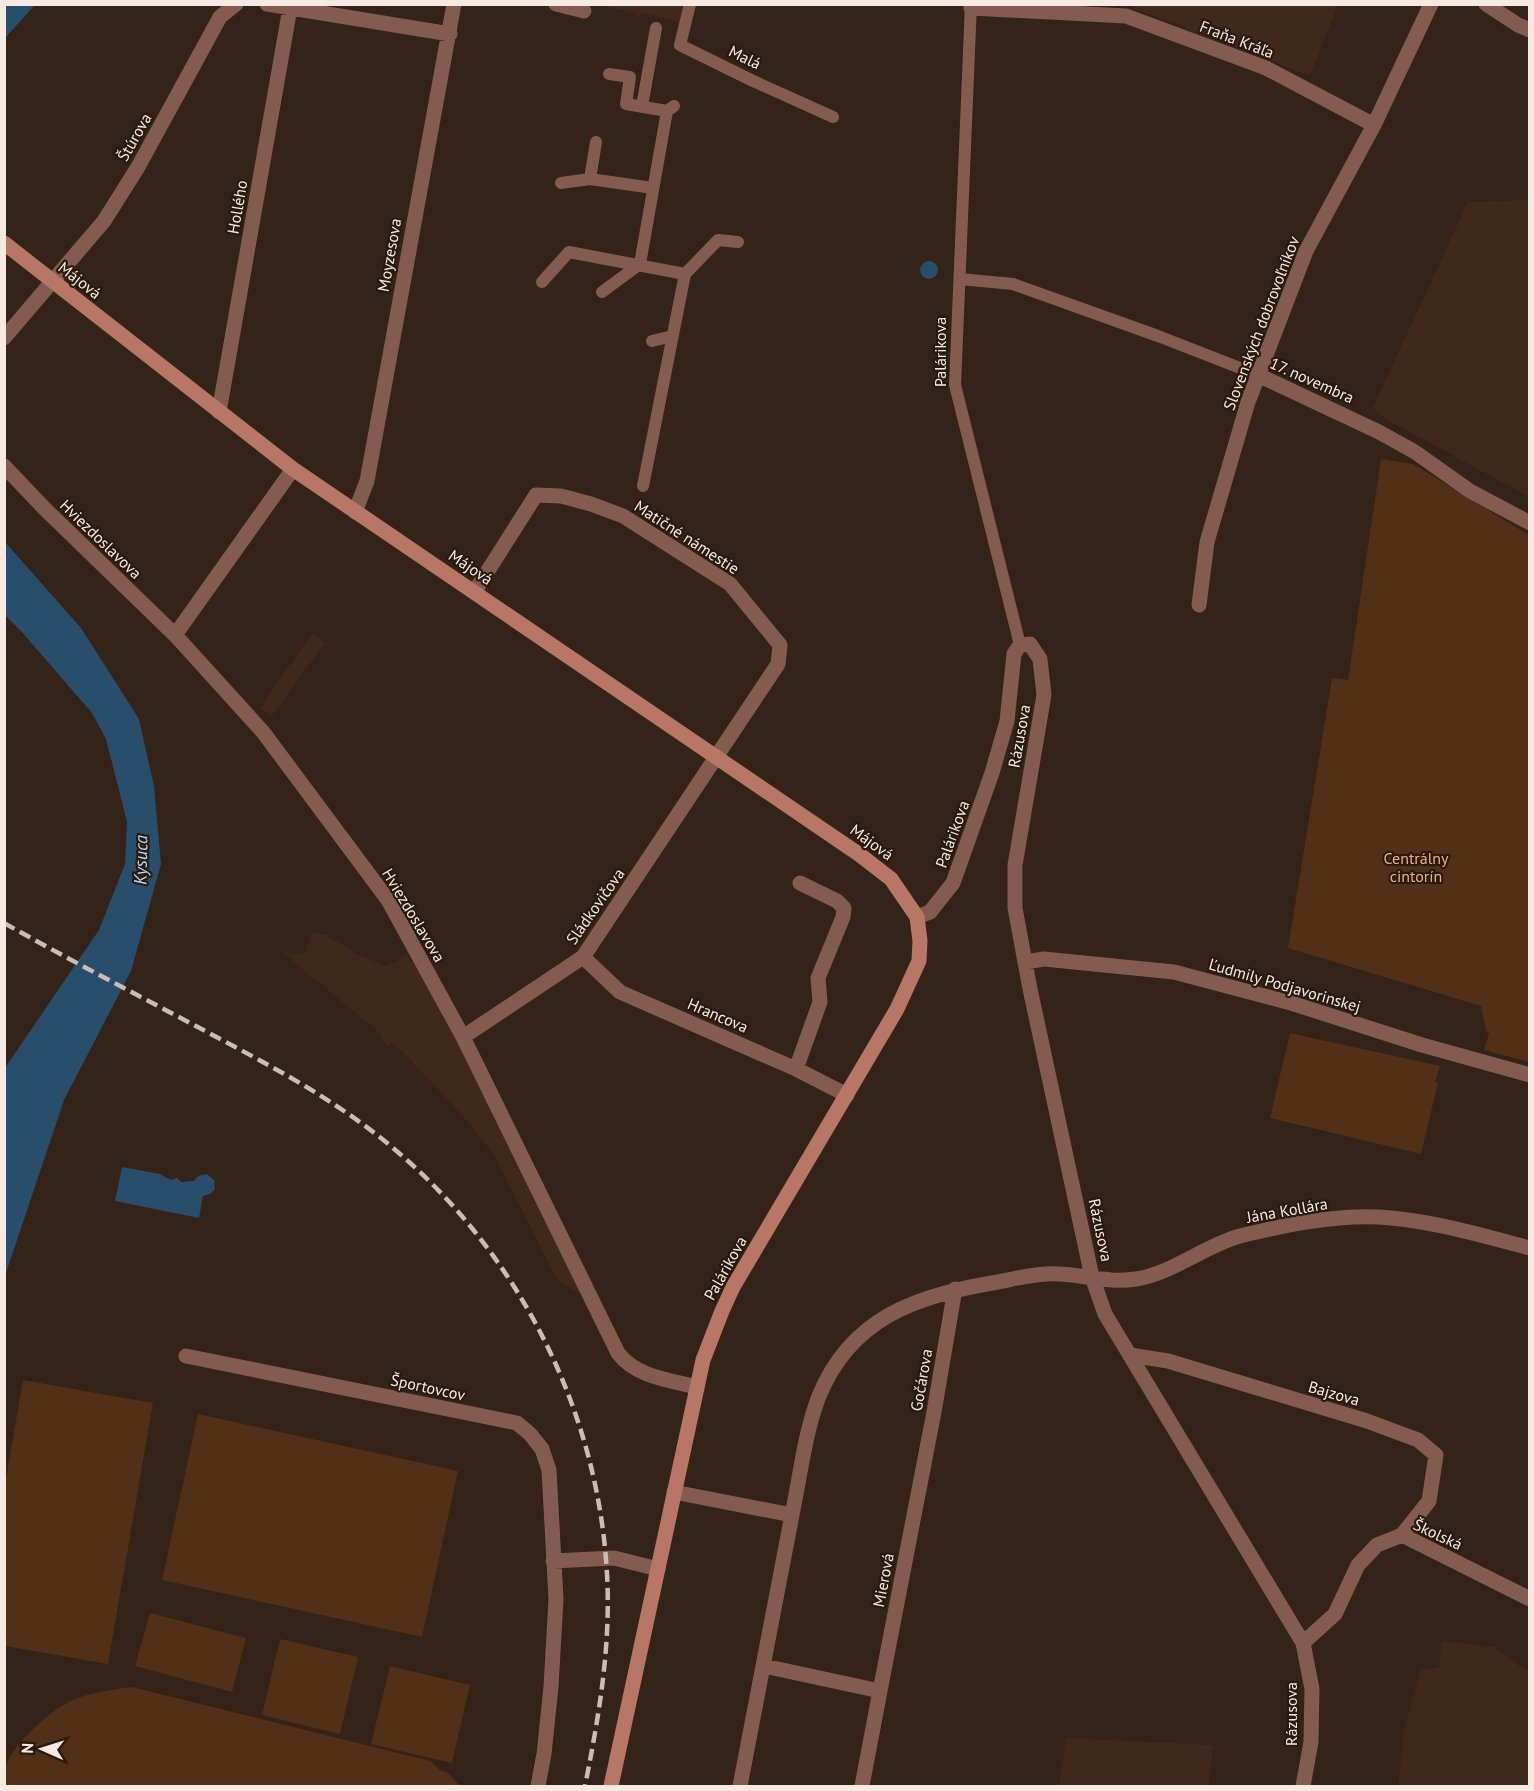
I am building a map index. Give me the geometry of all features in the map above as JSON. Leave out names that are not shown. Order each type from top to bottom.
[{"type":"main road","name":"Májová","points":[[4,243],[293,469],[828,832],[891,879],[917,916]]},
{"type":"main road","name":"Palárikova","points":[[611,1786],[707,1349],[733,1287],[897,1009],[919,961],[920,941],[917,916]]},
{"type":"street","name":"Štúrova","points":[[52,281],[104,221],[138,167],[220,17],[236,4]]},
{"type":"street","points":[[267,4],[450,34]]},
{"type":"street","name":"Moyzesova","points":[[355,512],[367,481],[454,4]]},
{"type":"street","points":[[556,4],[584,11]]},
{"type":"street","name":"Malá","points":[[690,4],[680,45],[833,117]]},
{"type":"street","name":"Slovenských dobrovoľníkov","points":[[1199,605],[1207,542],[1258,375],[1306,251],[1374,125],[1431,4]]},
{"type":"street","points":[[1486,4],[1518,25],[1530,30]]},
{"type":"street","name":"Fraňa Kráľa","points":[[971,6],[1126,16],[1266,68],[1374,125]]},
{"type":"street","name":"Palárikova","points":[[917,916],[930,912],[953,883],[992,773],[1007,722],[1014,654],[1020,645],[955,385],[971,6]]},
{"type":"street","name":"Hollého","points":[[219,412],[290,8]]},
{"type":"street","points":[[642,106],[656,28]]},
{"type":"street","points":[[603,292],[639,264],[671,109],[626,104],[631,72],[609,74]]},
{"type":"street","points":[[590,179],[596,142]]},
{"type":"street","points":[[561,183],[590,179],[653,188]]},
{"type":"street","points":[[643,486],[685,274],[718,240],[738,242]]},
{"type":"street","points":[[542,282],[569,252],[685,274]]},
{"type":"street","name":"17. novembra","points":[[960,279],[1013,284],[1258,375],[1379,432],[1415,452],[1470,491],[1530,523]]},
{"type":"street","points":[[4,338],[52,281]]},
{"type":"street","points":[[652,340],[674,336]]},
{"type":"street","name":"Hviezdoslavova","points":[[4,466],[175,635],[263,732],[388,900],[463,1037],[613,1344],[624,1361],[653,1377],[697,1387]]},
{"type":"street","points":[[175,635],[293,469]]},
{"type":"street","name":"Matičné námestie","points":[[475,591],[536,495],[561,496],[623,516],[730,584],[780,645],[778,664],[718,757]]},
{"type":"street","name":"Rázusova","points":[[1020,645],[1030,644],[1040,658],[1044,696],[1015,865],[1015,908],[1092,1277],[1105,1314],[1303,1643],[1312,1689],[1311,1742],[1303,1786]]},
{"type":"street","name":"Sládkovičova","points":[[463,1037],[583,957],[718,757]]},
{"type":"street","points":[[796,1069],[820,1002],[818,978],[843,917],[844,908],[837,901],[800,884]]},
{"type":"street","name":"Hrancova","points":[[583,957],[620,993],[796,1069],[847,1095]]},
{"type":"street","name":"Ľudmily Podjavorinskej","points":[[1025,962],[1044,959],[1174,972],[1530,1075]]},
{"type":"street","name":"Jána Kollára","points":[[792,1515],[813,1414],[826,1382],[837,1363],[857,1340],[881,1319],[904,1306],[955,1289],[1042,1274],[1063,1273],[1108,1280],[1138,1279],[1238,1237],[1318,1220],[1378,1217],[1439,1224],[1530,1248]]},
{"type":"street","name":"Gočárova","points":[[921,1476],[955,1289]]},
{"type":"street","name":"Bajzova","points":[[1130,1355],[1168,1361],[1367,1421],[1418,1440],[1436,1455],[1429,1501],[1402,1535]]},
{"type":"street","name":"Športovcov","points":[[186,1356],[517,1423],[530,1434],[542,1449],[549,1470],[556,1599],[551,1687],[538,1786]]},
{"type":"street","name":"Mierová","points":[[862,1786],[921,1476]]},
{"type":"street","points":[[674,1492],[792,1515],[740,1786]]},
{"type":"street","name":"Školská","points":[[1303,1643],[1335,1614],[1358,1565],[1377,1545],[1402,1535],[1530,1599]]},
{"type":"street","points":[[553,1561],[614,1558],[658,1569]]},
{"type":"street","points":[[764,1666],[880,1691]]},
{"type":"shaded area","points":[[1134,4],[1338,5],[1310,76],[1199,32],[1198,34],[1186,29],[1186,26],[1133,9]]},
{"type":"shaded area","points":[[600,5],[685,5],[681,22],[642,13],[640,16],[634,15],[634,13]]},
{"type":"shaded area","points":[[1530,200],[1529,497],[1386,419],[1373,407],[1468,202]]},
{"type":"shaded area","points":[[312,633],[325,643],[271,717],[260,708]]},
{"type":"shaded area","points":[[312,932],[326,935],[357,954],[386,966],[407,955],[411,963],[417,962],[454,1031],[583,1295],[563,1284],[552,1270],[494,1155],[462,1115],[405,1054],[392,1043],[388,1046],[380,1036],[381,1034],[282,952],[305,953]]},
{"type":"shaded area","points":[[1442,1641],[1494,1647],[1522,1668],[1529,1670],[1529,1786],[1398,1786],[1405,1725],[1421,1669],[1439,1668]]},
{"type":"shaded area","points":[[1066,1738],[1213,1745],[1209,1786],[1059,1786]]},
{"type":"green space","name":"Centrálny cintorín","points":[[1381,459],[1413,464],[1529,535],[1529,1062],[1484,1050],[1489,1033],[1486,1030],[1481,1006],[1288,948],[1332,678],[1348,680]]},
{"type":"green space","points":[[1290,1033],[1440,1066],[1421,1154],[1270,1118]]},
{"type":"green space","points":[[23,1380],[153,1403],[108,1664],[5,1646],[5,1484]]},
{"type":"green space","points":[[198,1414],[458,1471],[422,1637],[162,1580]]},
{"type":"green space","points":[[150,1613],[246,1638],[232,1692],[135,1666]]},
{"type":"green space","points":[[280,1639],[358,1657],[340,1734],[262,1715]]},
{"type":"green space","points":[[390,1666],[470,1685],[452,1763],[371,1744]]},
{"type":"green space","points":[[132,1687],[430,1761],[440,1770],[448,1773],[460,1786],[5,1786],[5,1772],[9,1759],[28,1734],[46,1718],[80,1697]]},
{"type":"water","points":[[4,5],[35,5],[5,38]]},
{"type":"water","points":[[929,261],[935,264],[938,270],[935,276],[929,279],[923,276],[920,270],[923,264]]},
{"type":"water","name":"Kysuca","points":[[5,542],[81,628],[139,719],[154,786],[161,864],[131,971],[64,1100],[5,1276],[5,1068],[99,930],[125,864],[127,822],[106,739],[92,713],[5,615]]},
{"type":"water","points":[[122,1167],[160,1174],[171,1180],[177,1178],[181,1182],[194,1181],[198,1176],[207,1174],[214,1180],[215,1189],[203,1196],[199,1218],[115,1201]]},
{"type":"railway","points":[[4,923],[270,1066],[344,1111],[399,1153],[448,1201],[492,1254],[529,1312],[560,1373],[583,1438],[599,1505],[607,1574],[607,1628],[599,1707],[585,1786]]}]
